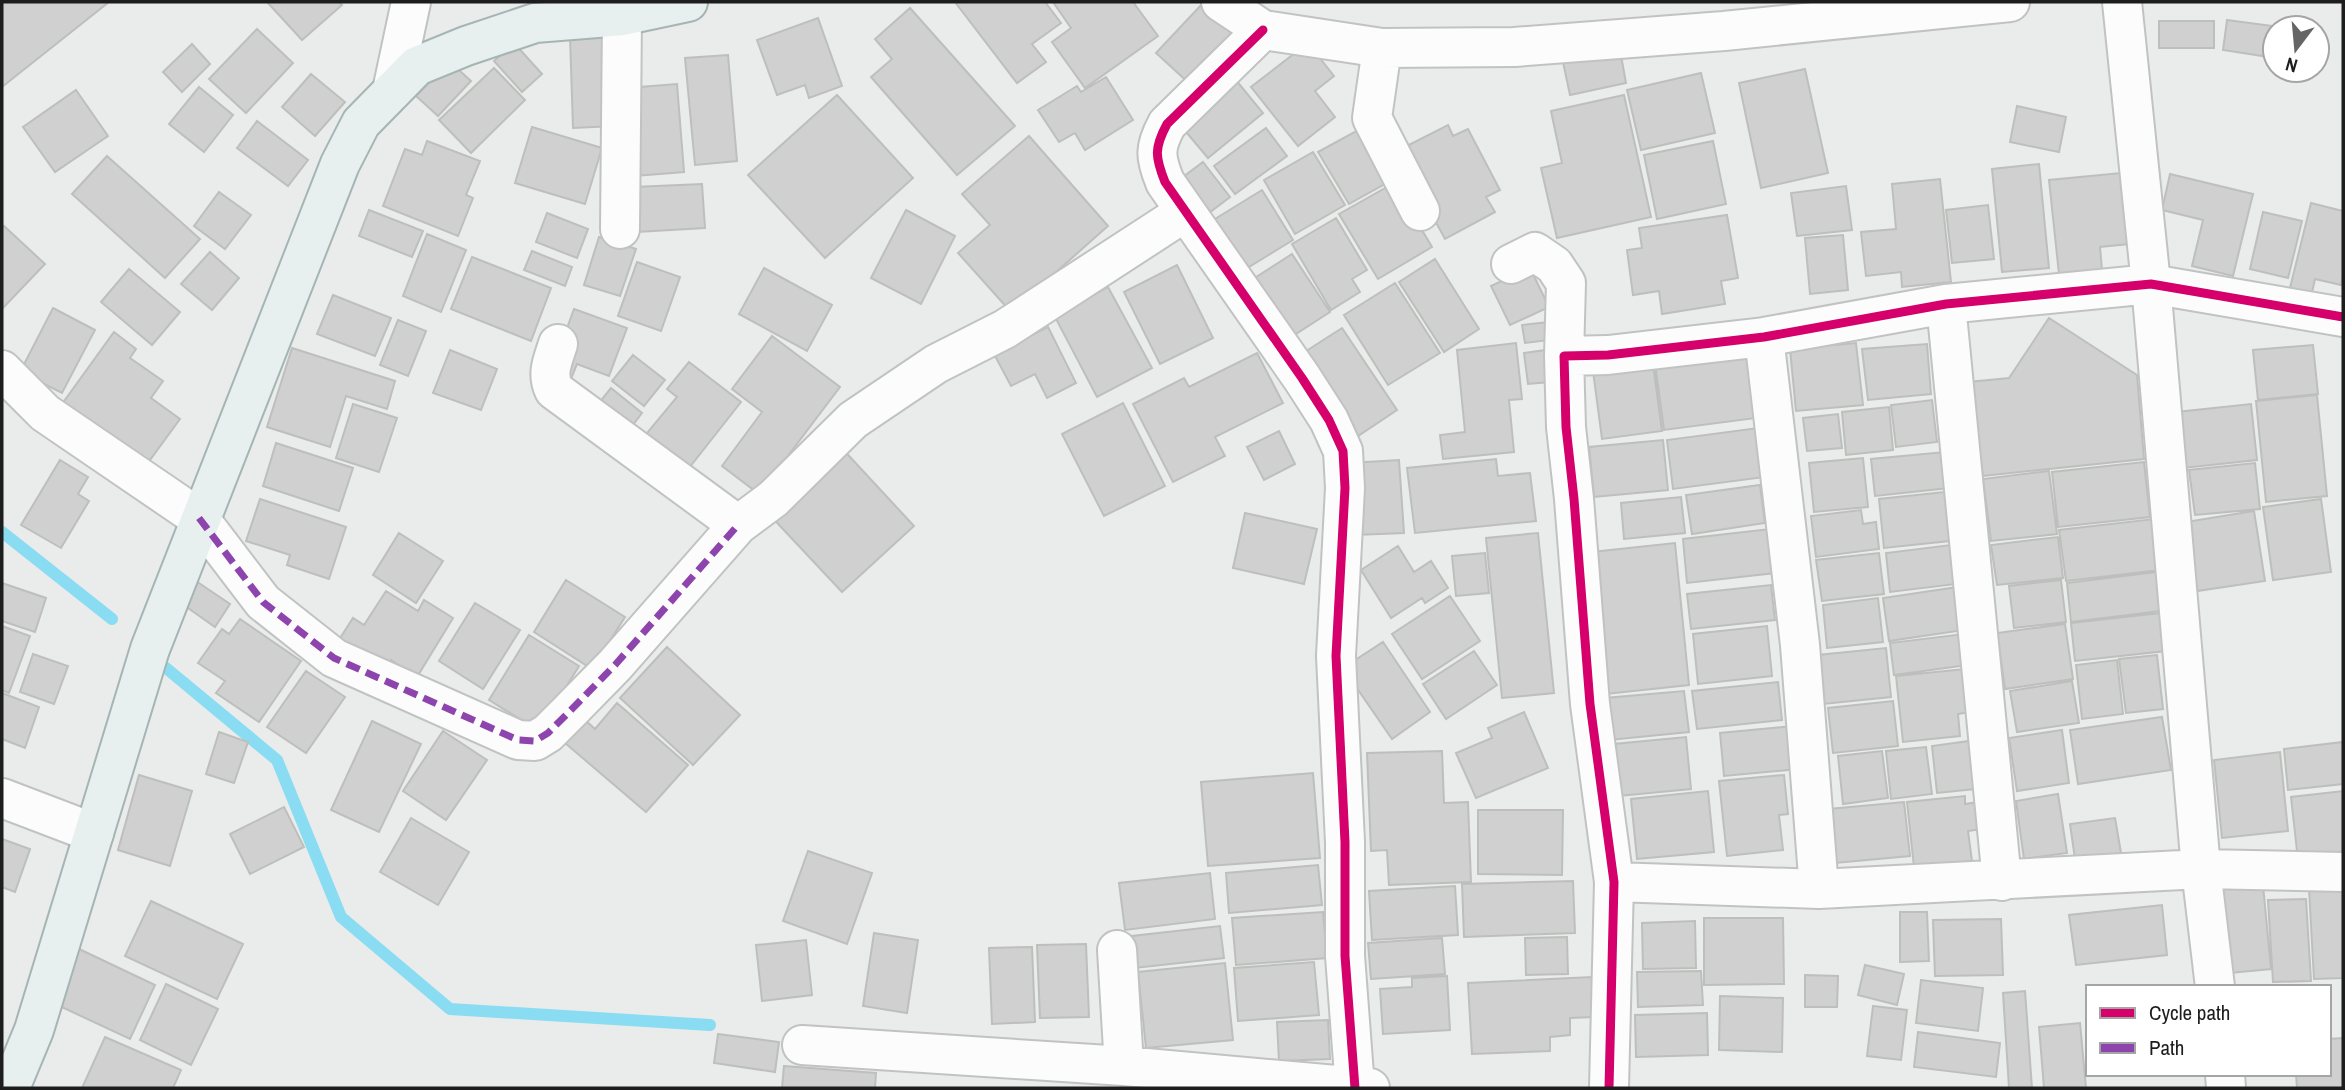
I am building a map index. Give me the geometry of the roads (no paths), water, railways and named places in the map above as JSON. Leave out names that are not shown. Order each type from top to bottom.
[{"type":"main road","points":[[10,1088],[34,1030],[150,649],[340,164],[361,122],[416,66],[466,46],[535,23],[622,16],[688,2]]},
{"type":"street","points":[[392,91],[411,2]]},
{"type":"street","points":[[1222,2],[1263,30],[1382,48],[1540,46],[1724,31],[2010,2]]},
{"type":"street","points":[[2122,2],[2151,284],[2201,869],[2215,985]]},
{"type":"street","points":[[620,229],[622,16]]},
{"type":"street","points":[[1263,30],[1167,124],[1156,144],[1158,164],[1165,182],[1302,378],[1329,420],[1343,452],[1345,488],[1336,656],[1345,842],[1345,956],[1355,1088]]},
{"type":"street","points":[[1382,48],[1372,118],[1420,211]]},
{"type":"street","points":[[2,370],[45,413],[199,519],[263,602],[334,658],[518,740],[535,741],[548,733],[615,665],[738,525],[773,499],[853,420],[936,364],[1005,329],[1185,212]]},
{"type":"street","points":[[1511,264],[1535,252],[1554,265],[1566,283],[1566,427],[1590,704],[1614,882],[1609,1088]]},
{"type":"street","points":[[1564,356],[1608,355],[1764,337],[1946,303],[2151,284],[2342,327]]},
{"type":"street","points":[[1946,303],[2002,881]]},
{"type":"street","points":[[1764,337],[1800,645],[1819,889]]},
{"type":"street","points":[[558,344],[549,371],[554,390],[738,525]]},
{"type":"street","points":[[2,797],[94,833]]},
{"type":"street","points":[[1614,882],[1819,889],[2201,869],[2343,872]]},
{"type":"street","points":[[1117,950],[1124,1066]]},
{"type":"street","points":[[802,1045],[1124,1066],[1370,1088]]},
{"type":"waterway","points":[[2,532],[112,619]]},
{"type":"waterway","points":[[166,668],[277,760],[341,917],[450,1009],[710,1025]]}]
